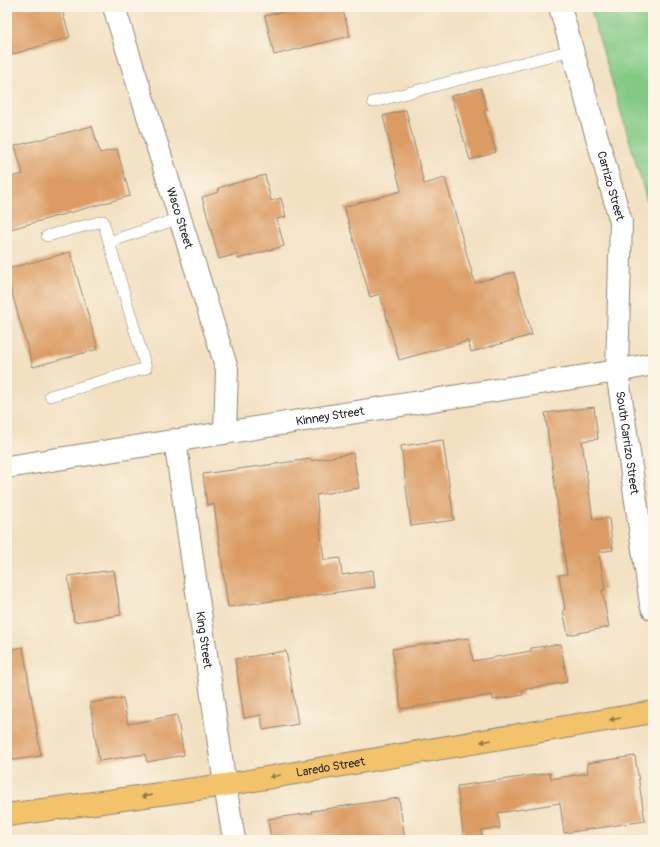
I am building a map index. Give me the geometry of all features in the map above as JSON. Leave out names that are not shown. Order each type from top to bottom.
[{"type":"main road","name":"Laredo Street","points":[[7,815],[225,785],[653,712]]},
{"type":"street","name":"Waco Street","points":[[114,7],[227,369],[225,432]]},
{"type":"street","name":"Carrizo Street","points":[[560,7],[621,222],[617,371]]},
{"type":"street","name":"Kinney Street","points":[[7,467],[617,371],[653,364]]},
{"type":"street","name":"South Carrizo Street","points":[[617,371],[651,604],[653,609]]},
{"type":"street","name":"King Street","points":[[175,440],[234,840]]},
{"type":"lane","points":[[373,102],[572,50]]},
{"type":"lane","points":[[109,242],[180,218]]},
{"type":"lane","points":[[47,236],[103,221],[146,368],[50,396]]},
{"type":"green space","points":[[590,7],[653,7],[653,199],[648,204]]},
{"type":"building","points":[[7,7],[61,7],[70,37],[7,56]]},
{"type":"building","points":[[303,7],[342,7],[350,36],[274,55],[265,16]]},
{"type":"building","points":[[481,88],[487,110],[484,110],[496,152],[470,160],[451,96]]},
{"type":"building","points":[[406,110],[424,184],[445,178],[475,283],[514,272],[532,335],[471,352],[468,341],[399,360],[380,294],[370,297],[344,207],[401,191],[383,116]]},
{"type":"building","points":[[92,126],[100,153],[117,149],[130,196],[7,230],[7,178],[23,174],[15,146]]},
{"type":"building","points":[[265,175],[271,201],[281,198],[286,217],[277,219],[284,246],[238,259],[237,254],[219,259],[202,197],[219,192],[218,188]]},
{"type":"building","points":[[70,252],[98,349],[33,367],[7,276],[7,269]]},
{"type":"building","points":[[594,407],[598,439],[582,441],[593,520],[609,518],[613,550],[599,552],[605,590],[602,590],[609,627],[568,635],[563,610],[565,610],[559,575],[567,574],[545,413]]},
{"type":"building","points":[[443,440],[454,520],[411,526],[401,446]]},
{"type":"building","points":[[353,453],[359,488],[316,495],[324,560],[340,558],[342,575],[373,570],[375,587],[228,607],[214,504],[207,505],[203,474],[311,459],[311,461]]},
{"type":"building","points":[[114,570],[121,615],[74,622],[68,576]]},
{"type":"building","points":[[469,638],[473,661],[531,651],[531,648],[561,644],[567,682],[522,690],[523,695],[493,700],[492,695],[401,709],[392,649]]},
{"type":"building","points":[[23,647],[41,756],[7,761],[7,650]]},
{"type":"building","points":[[286,651],[298,724],[263,730],[261,715],[244,718],[235,659]]},
{"type":"building","points":[[123,698],[128,724],[177,715],[184,755],[147,762],[145,754],[99,761],[90,703]]},
{"type":"building","points":[[635,756],[645,821],[564,833],[560,803],[498,813],[500,828],[481,830],[483,840],[464,840],[457,786],[550,773],[551,779],[588,773],[587,763]]},
{"type":"building","points":[[399,798],[405,840],[271,840],[268,819]]}]
